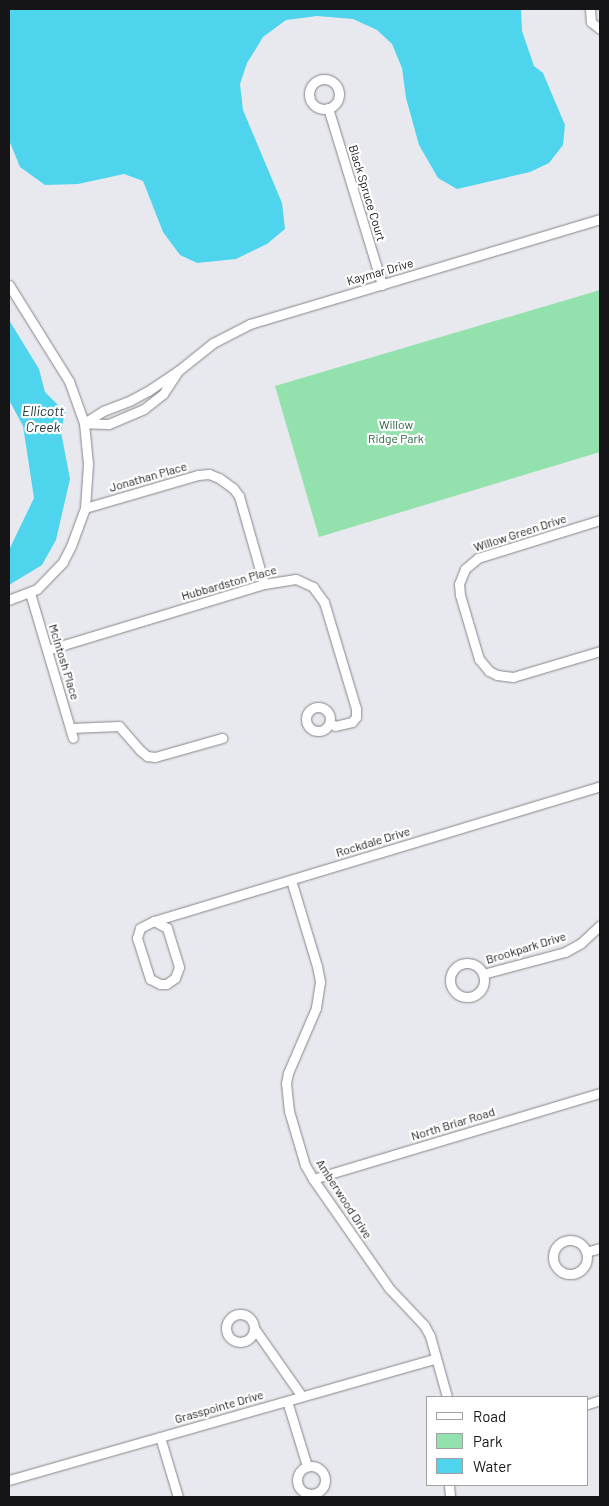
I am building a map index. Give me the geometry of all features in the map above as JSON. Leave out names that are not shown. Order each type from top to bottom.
[{"type":"street","points":[[590,9],[591,22],[600,29]]},
{"type":"street","name":"Black Spruce Court","points":[[328,108],[382,285]]},
{"type":"street","name":"Kaymar Drive","points":[[84,423],[103,411],[131,400],[178,371],[213,343],[250,324],[600,220]]},
{"type":"street","points":[[9,285],[69,381],[84,423],[88,464],[85,508],[72,546],[63,562],[48,580],[30,593],[9,600]]},
{"type":"street","name":"Kaymar Drive","points":[[84,423],[108,424],[144,409],[163,394],[178,371]]},
{"type":"street","name":"Jonathan Place","points":[[85,508],[198,475],[209,474],[220,478],[233,488],[239,496],[264,584]]},
{"type":"street","name":"Willow Green Drive","points":[[600,520],[478,558],[465,569],[459,584],[460,595],[479,659],[489,671],[497,675],[513,676],[600,651]]},
{"type":"street","name":"Hubbardston Place","points":[[47,650],[264,584],[284,579],[296,579],[314,587],[324,602],[357,714],[352,722],[335,726],[330,724]]},
{"type":"street","name":"McIntosh Place","points":[[30,593],[73,738]]},
{"type":"street","points":[[70,728],[119,726],[141,751],[147,756],[155,757],[222,738]]},
{"type":"street","name":"Rockdale Drive","points":[[154,921],[167,928],[179,967],[175,978],[166,984],[160,984],[150,979],[137,938],[144,924],[600,786]]},
{"type":"street","name":"Amberwood Drive","points":[[291,880],[320,982],[316,1008],[288,1073],[287,1098],[305,1165],[389,1288],[424,1325],[448,1396]]},
{"type":"street","name":"Brookpark Drive","points":[[483,974],[565,952],[600,925]]},
{"type":"street","name":"North Briar Road","points":[[314,1179],[600,1093]]},
{"type":"street","points":[[586,1252],[600,1248]]},
{"type":"street","points":[[254,1328],[301,1396]]},
{"type":"street","name":"Grasspointe Drive","points":[[9,1480],[436,1358]]},
{"type":"street","points":[[287,1401],[307,1466]]},
{"type":"street","points":[[160,1438],[178,1497]]},
{"type":"green space","name":"Willow Ridge Park","points":[[600,290],[600,452],[319,537],[275,386]]},
{"type":"water","points":[[9,9],[521,9],[522,31],[534,66],[543,73],[565,125],[563,145],[549,163],[530,172],[457,189],[438,178],[419,145],[406,98],[402,68],[392,44],[377,30],[353,19],[317,16],[286,20],[263,37],[247,63],[240,84],[243,110],[282,203],[285,229],[267,244],[236,259],[197,263],[180,255],[163,232],[143,181],[124,174],[78,184],[45,185],[20,167],[9,140]]},
{"type":"water","name":"Ellicott Creek","points":[[9,320],[39,369],[45,392],[65,412],[61,432],[70,479],[56,540],[42,565],[9,585],[9,550],[34,498],[23,426],[9,400]]}]
